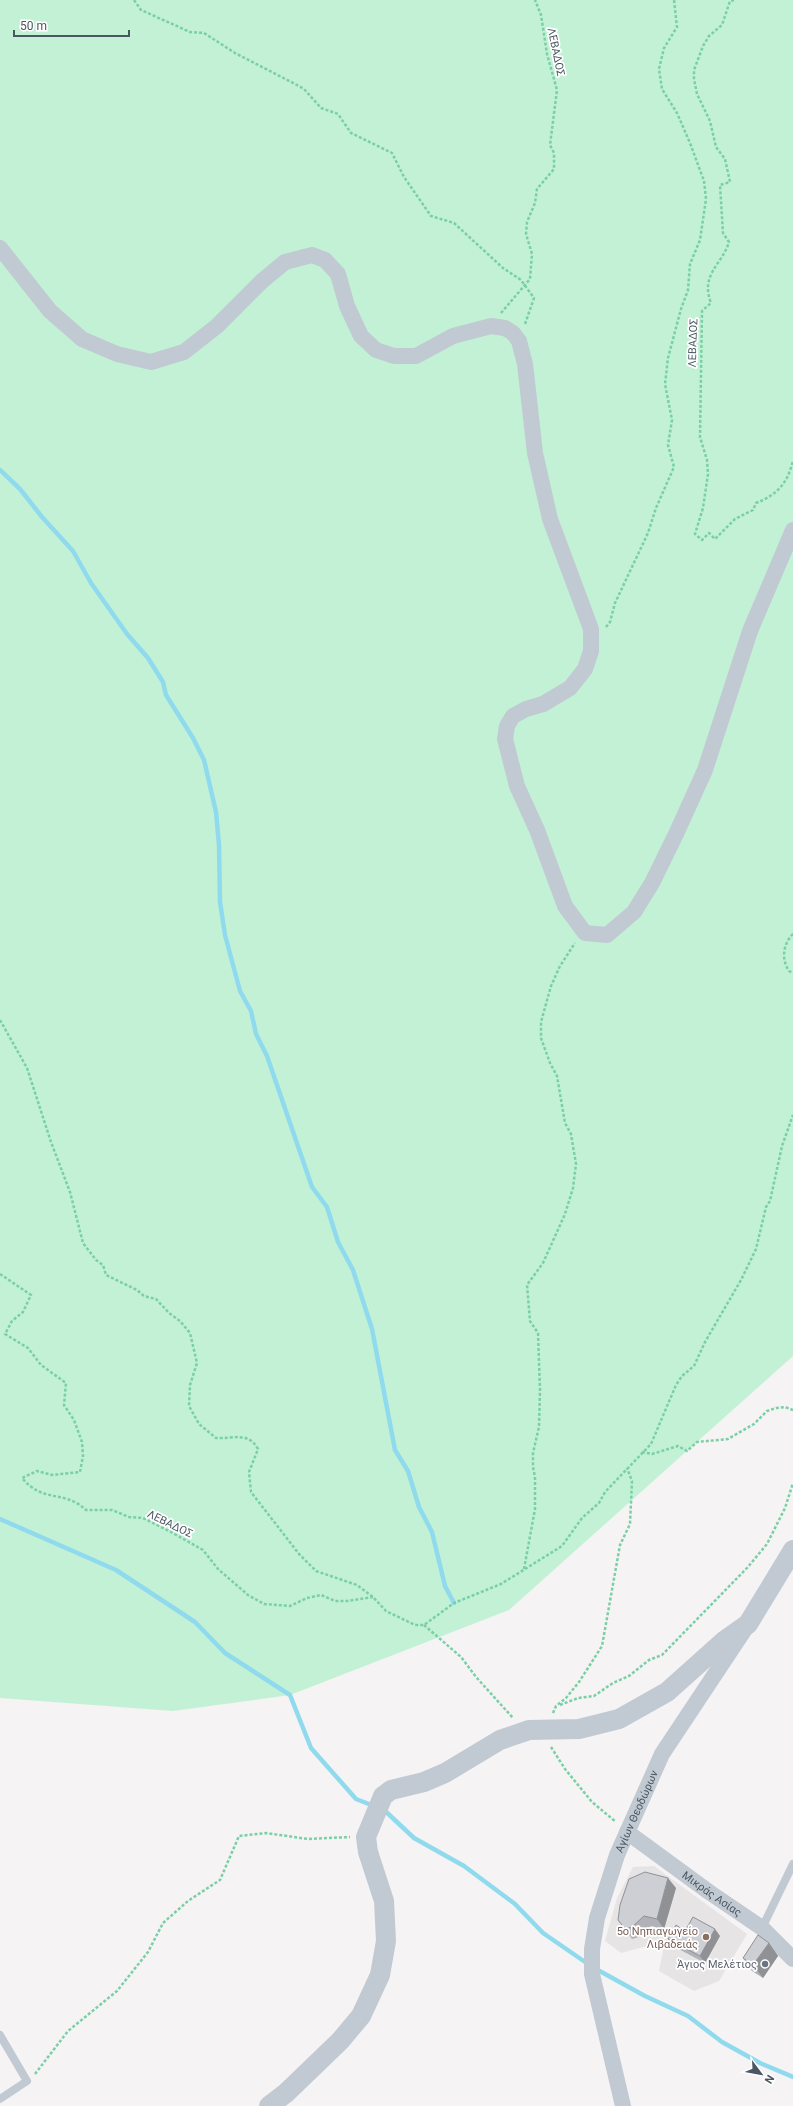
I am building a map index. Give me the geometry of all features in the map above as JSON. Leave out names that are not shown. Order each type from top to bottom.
[{"type":"street","points":[[0,248],[50,310],[82,339],[117,354],[151,362],[184,352],[217,326],[262,281],[285,262],[312,255],[325,260],[338,274],[347,306],[361,336],[376,350],[394,356],[416,356],[453,336],[487,327],[505,328],[513,333],[525,364],[535,453],[550,519],[591,629],[591,652],[585,669],[570,688],[543,704],[526,709],[513,716],[507,726],[505,739],[518,786],[537,830],[565,906],[585,932],[607,935],[634,912],[652,883],[705,770],[750,631],[793,530]]},
{"type":"street","name":"Αγίων Θεοδώρων","points":[[623,2106],[592,1974],[592,1949],[597,1918],[610,1874],[662,1754],[748,1624],[793,1550]]},
{"type":"street","points":[[269,2106],[286,2093],[340,2041],[361,2016],[380,1975],[386,1941],[384,1902],[368,1852],[366,1837],[383,1796],[391,1790],[424,1782],[445,1773],[500,1740],[529,1730],[579,1729],[619,1719],[668,1692],[724,1641],[748,1624]]},
{"type":"street","name":"Μικράς Ασίας","points":[[627,1832],[709,1892],[762,1928],[793,1958]]},
{"type":"lane","points":[[762,1928],[793,1864]]},
{"type":"lane","points":[[0,2035],[27,2081],[0,2099]]},
{"type":"path","points":[[134,0],[142,10],[190,32],[204,33],[229,49],[304,89],[321,108],[338,114],[351,132],[392,154],[404,177],[431,216],[454,222],[503,268],[521,280],[534,298],[520,348]]},
{"type":"path","name":"ΛΕΒΑΔΟΣ","points":[[487,327],[526,287],[530,279],[532,254],[526,234],[527,222],[535,203],[537,189],[554,169],[554,153],[550,145],[557,90],[545,46],[541,15],[535,0]]},
{"type":"path","points":[[591,644],[610,622],[618,596],[648,533],[656,508],[674,467],[668,445],[672,420],[665,384],[668,358],[681,309],[688,290],[690,264],[700,240],[706,198],[704,181],[690,143],[676,113],[662,89],[659,69],[664,48],[678,27],[674,0]]},
{"type":"path","name":"ΛΕΒΑΔΟΣ","points":[[734,0],[730,1],[726,18],[722,25],[709,36],[703,46],[694,74],[697,94],[710,121],[716,147],[725,159],[730,182],[720,185],[723,233],[729,242],[725,254],[717,262],[707,284],[711,303],[702,311],[700,437],[707,460],[708,474],[703,508],[695,534],[702,540],[709,533],[715,539],[735,519],[753,510],[756,503],[777,493],[785,483],[793,460]]},
{"type":"path","points":[[524,1570],[535,1509],[533,1453],[539,1427],[540,1390],[538,1333],[530,1321],[527,1285],[543,1263],[565,1214],[573,1188],[576,1164],[571,1134],[566,1123],[557,1076],[540,1038],[542,1022],[551,986],[560,966],[579,937],[585,932]]},
{"type":"path","points":[[793,934],[787,941],[783,960],[789,972],[793,974]]},
{"type":"path","points":[[0,1020],[15,1044],[29,1074],[51,1142],[70,1192],[83,1243],[96,1260],[103,1265],[106,1275],[137,1290],[144,1296],[156,1299],[169,1313],[180,1320],[190,1333],[197,1363],[190,1385],[189,1406],[199,1424],[216,1438],[246,1436],[255,1442],[258,1449],[249,1472],[251,1492],[288,1542],[316,1571],[357,1585],[373,1597],[386,1611],[415,1625],[424,1625],[454,1603],[492,1589],[562,1546],[582,1518],[599,1503],[605,1492],[651,1444],[676,1384],[682,1376],[694,1366],[705,1342],[721,1318],[756,1249],[766,1207],[770,1201],[782,1146],[793,1115]]},
{"type":"path","name":"ΛΕΒΑΔΟΣ","points":[[0,1274],[31,1295],[23,1312],[12,1321],[5,1334],[28,1348],[41,1365],[66,1383],[64,1405],[74,1420],[82,1442],[83,1456],[80,1472],[52,1475],[37,1470],[22,1478],[31,1489],[42,1494],[61,1497],[72,1501],[86,1510],[112,1510],[129,1517],[143,1518],[203,1550],[218,1569],[248,1595],[264,1604],[290,1606],[307,1598],[321,1595],[335,1601],[347,1601],[373,1597]]},
{"type":"path","points":[[642,1452],[652,1454],[678,1446],[687,1451],[697,1442],[728,1439],[754,1424],[767,1412],[776,1408],[785,1407],[793,1410]]},
{"type":"path","points":[[627,1468],[632,1481],[630,1524],[620,1545],[602,1646],[579,1682],[566,1698],[556,1706],[547,1730],[549,1745],[565,1769],[592,1802],[627,1832]]},
{"type":"path","points":[[556,1706],[578,1698],[594,1696],[613,1683],[629,1676],[649,1660],[662,1655],[747,1568],[767,1544],[785,1508],[793,1483]]},
{"type":"path","points":[[424,1625],[461,1657],[476,1677],[509,1713],[523,1732]]},
{"type":"path","points":[[27,2081],[40,2069],[68,2031],[117,1991],[148,1952],[164,1923],[188,1901],[220,1880],[239,1836],[266,1833],[308,1838],[366,1837]]},
{"type":"shaded area","points":[[654,1866],[747,1934],[719,1981],[694,1991],[659,1971],[665,1941],[621,1953],[605,1941],[617,1898],[633,1867]]},
{"type":"green space","points":[[0,0],[793,0],[793,1356],[509,1610],[290,1695],[173,1711],[0,1698]]},
{"type":"building","points":[[645,1872],[668,1878],[657,1919],[644,1916],[632,1927],[625,1929],[618,1920],[620,1905],[629,1879]]},
{"type":"building","points":[[693,1917],[715,1929],[700,1956],[668,1939],[676,1925],[685,1931]]},
{"type":"building","points":[[758,1935],[769,1943],[753,1965],[743,1958]]},
{"type":"waterway","points":[[0,470],[20,489],[42,517],[73,551],[91,583],[127,634],[148,658],[163,682],[166,695],[193,738],[204,760],[216,812],[219,845],[220,902],[225,935],[240,991],[251,1011],[256,1034],[267,1056],[312,1187],[327,1207],[338,1242],[353,1270],[372,1329],[395,1450],[408,1471],[419,1507],[432,1532],[445,1586],[454,1603]]},
{"type":"waterway","points":[[0,1519],[116,1570],[195,1622],[225,1653],[290,1695],[311,1748],[356,1799],[374,1806]]},
{"type":"waterway","points":[[383,1809],[414,1838],[464,1866],[515,1904],[543,1933],[588,1964]]},
{"type":"waterway","points":[[596,1969],[645,1996],[688,2016],[722,2042],[760,2063],[793,2077]]},
{"type":"place","name":"5ο Νηπιαγωγείο Λιβαδειάς","points":[[706,1937]]},
{"type":"place","name":"Άγιος Μελέτιος","points":[[765,1964]]}]
